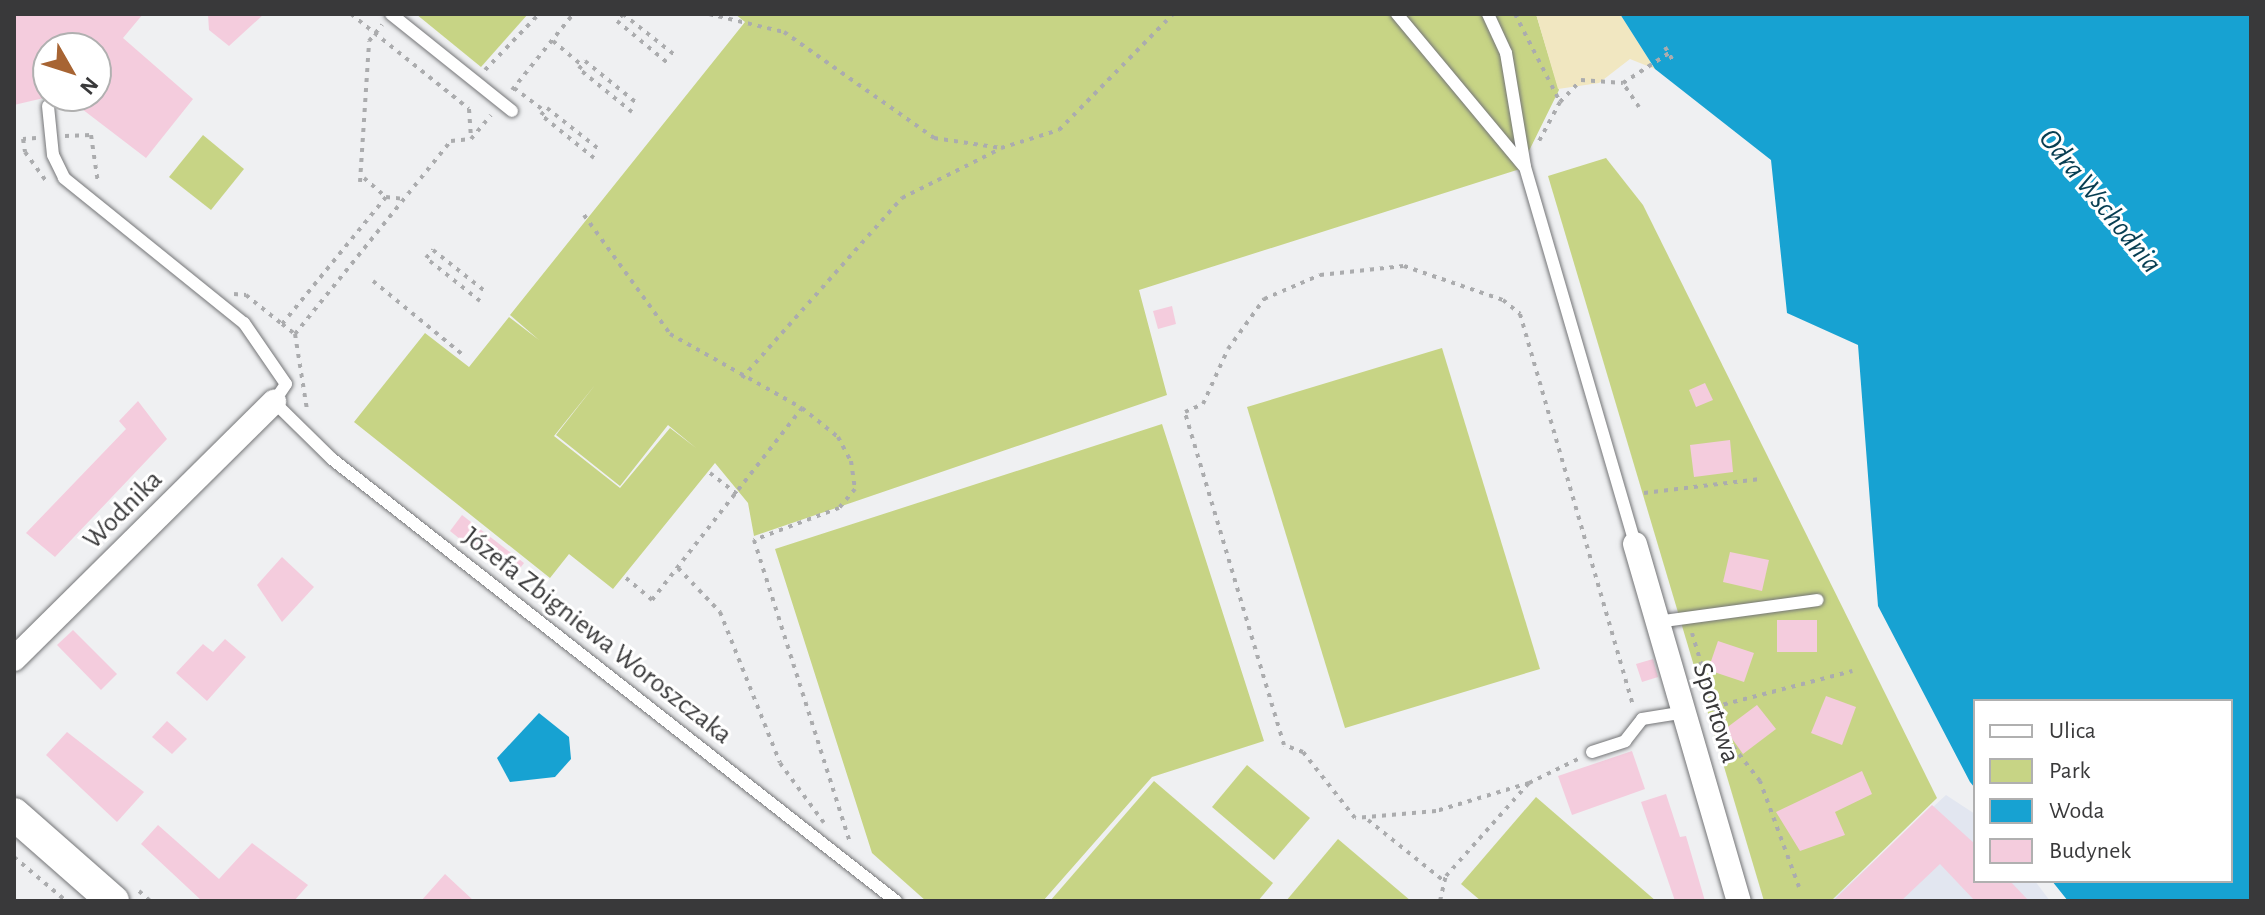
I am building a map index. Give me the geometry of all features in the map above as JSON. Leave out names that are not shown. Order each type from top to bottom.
[{"type":"street","name":"Wodnika","points":[[14,659],[274,402]]},
{"type":"street","name":"Sportowa","points":[[1635,544],[1739,901]]},
{"type":"street","points":[[14,814],[113,901]]},
{"type":"lane","points":[[391,14],[507,107]]},
{"type":"lane","points":[[1397,14],[1525,167]]},
{"type":"lane","points":[[1488,14],[1506,53],[1525,167],[1635,544]]},
{"type":"lane","points":[[49,112],[51,137],[64,178],[244,323],[286,384],[274,402]]},
{"type":"lane","name":"Józefa Zbigniewa Woroszczaka","points":[[274,402],[359,481],[857,867],[896,901]]},
{"type":"lane","points":[[1657,622],[1818,600]]},
{"type":"lane","points":[[1592,752],[1625,741],[1638,723],[1685,712]]},
{"type":"path","points":[[351,14],[469,109],[471,139]]},
{"type":"path","points":[[391,14],[375,34],[358,174],[386,197],[404,199]]},
{"type":"path","points":[[474,81],[539,14]]},
{"type":"path","points":[[295,334],[451,141],[471,139],[507,107],[514,88],[573,14]]},
{"type":"path","points":[[709,14],[729,24],[784,32],[934,138],[1001,148]]},
{"type":"path","points":[[742,378],[902,198],[1001,148],[1059,130],[1173,14]]},
{"type":"path","points":[[1515,14],[1560,102]]},
{"type":"path","points":[[620,15],[676,56]]},
{"type":"path","points":[[620,15],[670,65]]},
{"type":"path","points":[[552,41],[638,104]]},
{"type":"path","points":[[1665,47],[1673,61]]},
{"type":"path","points":[[1525,167],[1560,102],[1581,80],[1623,83],[1669,53]]},
{"type":"path","points":[[582,65],[632,112]]},
{"type":"path","points":[[1623,83],[1639,107]]},
{"type":"path","points":[[514,88],[600,150]]},
{"type":"path","points":[[544,111],[594,158]]},
{"type":"path","points":[[60,193],[28,162],[23,139],[91,135],[102,190]]},
{"type":"path","points":[[282,324],[386,197]]},
{"type":"path","points":[[584,215],[670,334],[742,378],[802,408],[838,437],[855,489],[839,508],[754,540],[857,867]]},
{"type":"path","points":[[480,301],[426,258],[433,250],[486,292]]},
{"type":"path","points":[[1592,752],[1529,783],[1436,811],[1367,819],[1348,816],[1303,752],[1284,745],[1185,412],[1203,404],[1245,323],[1292,281],[1361,266],[1404,266],[1503,300],[1520,314],[1638,723]]},
{"type":"path","points":[[373,281],[463,355]]},
{"type":"path","points":[[224,291],[246,295],[295,334],[311,417]]},
{"type":"path","points":[[626,578],[652,600],[738,495],[802,408]]},
{"type":"path","points":[[710,473],[738,495]]},
{"type":"path","points":[[1644,493],[1760,479]]},
{"type":"path","points":[[678,568],[720,612],[780,763],[831,832]]},
{"type":"path","points":[[1687,617],[1720,730],[1760,781],[1799,887]]},
{"type":"path","points":[[1714,707],[1852,671]]},
{"type":"path","points":[[1440,901],[1444,881],[1529,783]]},
{"type":"path","points":[[1367,819],[1444,881]]},
{"type":"path","points":[[840,844],[857,867]]},
{"type":"path","points":[[14,857],[66,901]]},
{"type":"shaded area","points":[[1946,795],[1973,813],[1973,883],[2036,883],[2050,901],[1831,901]]},
{"type":"green space","points":[[416,14],[528,14],[481,67]]},
{"type":"green space","points":[[735,14],[1536,14],[1559,90],[1520,169],[1139,290],[1167,395],[754,536],[748,503],[715,463],[613,589],[569,554],[550,578],[354,422],[425,333],[469,367],[509,317],[539,340],[510,315],[745,22]],"holes":[[[595,385],[556,435],[620,486],[668,425],[696,448],[670,428],[620,488],[554,436]]]},
{"type":"green space","points":[[203,135],[244,169],[211,210],[169,177]]},
{"type":"green space","points":[[1606,158],[1643,205],[1937,798],[1831,901],[1764,901],[1548,176]]},
{"type":"green space","points":[[1442,348],[1540,669],[1345,728],[1247,407]]},
{"type":"green space","points":[[1162,424],[1264,741],[1152,777],[1043,901],[926,901],[872,853],[775,549]]},
{"type":"green space","points":[[1247,765],[1310,818],[1274,860],[1212,807]]},
{"type":"green space","points":[[1154,781],[1273,883],[1258,901],[1050,901]]},
{"type":"green space","points":[[1536,797],[1656,901],[1481,901],[1461,884]]},
{"type":"green space","points":[[1338,839],[1411,901],[1286,901]]},
{"type":"sand","points":[[1536,14],[1620,14],[1655,69],[1630,59],[1599,83],[1558,89]]},
{"type":"water","name":"Odra Wschodnia","points":[[1620,14],[2251,14],[2251,901],[2068,901],[2054,883],[2233,883],[2233,699],[1973,699],[1973,786],[1970,782],[1878,606],[1858,345],[1787,313],[1771,160],[1655,69]]},
{"type":"water","points":[[539,713],[569,737],[571,759],[555,777],[510,782],[497,758]]},
{"type":"building","points":[[14,14],[143,14],[123,38],[193,99],[146,158],[86,112],[112,112],[112,32],[32,32],[32,101],[14,105]]},
{"type":"building","points":[[208,14],[264,14],[229,46],[209,30]]},
{"type":"building","points":[[1172,306],[1176,324],[1158,329],[1153,311]]},
{"type":"building","points":[[1705,383],[1713,400],[1696,407],[1689,390]]},
{"type":"building","points":[[138,401],[167,439],[55,557],[26,533],[126,429],[119,421]]},
{"type":"building","points":[[1730,440],[1733,472],[1694,477],[1690,445]]},
{"type":"building","points":[[462,515],[524,563],[511,580],[450,531]]},
{"type":"building","points":[[1730,552],[1769,560],[1762,591],[1723,582]]},
{"type":"building","points":[[282,557],[314,587],[282,622],[257,585]]},
{"type":"building","points":[[1777,620],[1817,620],[1817,652],[1777,652]]},
{"type":"building","points":[[73,630],[117,674],[101,690],[57,645]]},
{"type":"building","points":[[225,639],[246,657],[207,701],[176,673],[203,644],[213,652]]},
{"type":"building","points":[[1718,641],[1754,653],[1744,682],[1708,670]]},
{"type":"building","points":[[1653,659],[1658,677],[1642,682],[1636,664]]},
{"type":"building","points":[[1826,696],[1856,707],[1842,745],[1811,733]]},
{"type":"building","points":[[1757,705],[1776,729],[1743,754],[1725,729]]},
{"type":"building","points":[[167,721],[187,739],[172,754],[152,737]]},
{"type":"building","points":[[67,732],[144,792],[117,822],[46,755]]},
{"type":"building","points":[[1632,751],[1645,789],[1572,815],[1558,776]]},
{"type":"building","points":[[1862,771],[1872,794],[1835,812],[1845,835],[1800,851],[1776,812]]},
{"type":"building","points":[[1666,794],[1680,837],[1686,836],[1705,901],[1675,901],[1641,802]]},
{"type":"building","points":[[1932,805],[1973,842],[1973,883],[2012,883],[2029,901],[1975,901],[1940,864],[1901,901],[1833,901]]},
{"type":"building","points":[[158,825],[219,879],[252,843],[308,885],[294,901],[202,901],[141,844]]},
{"type":"building","points":[[445,874],[460,888],[474,901],[421,901]]}]
